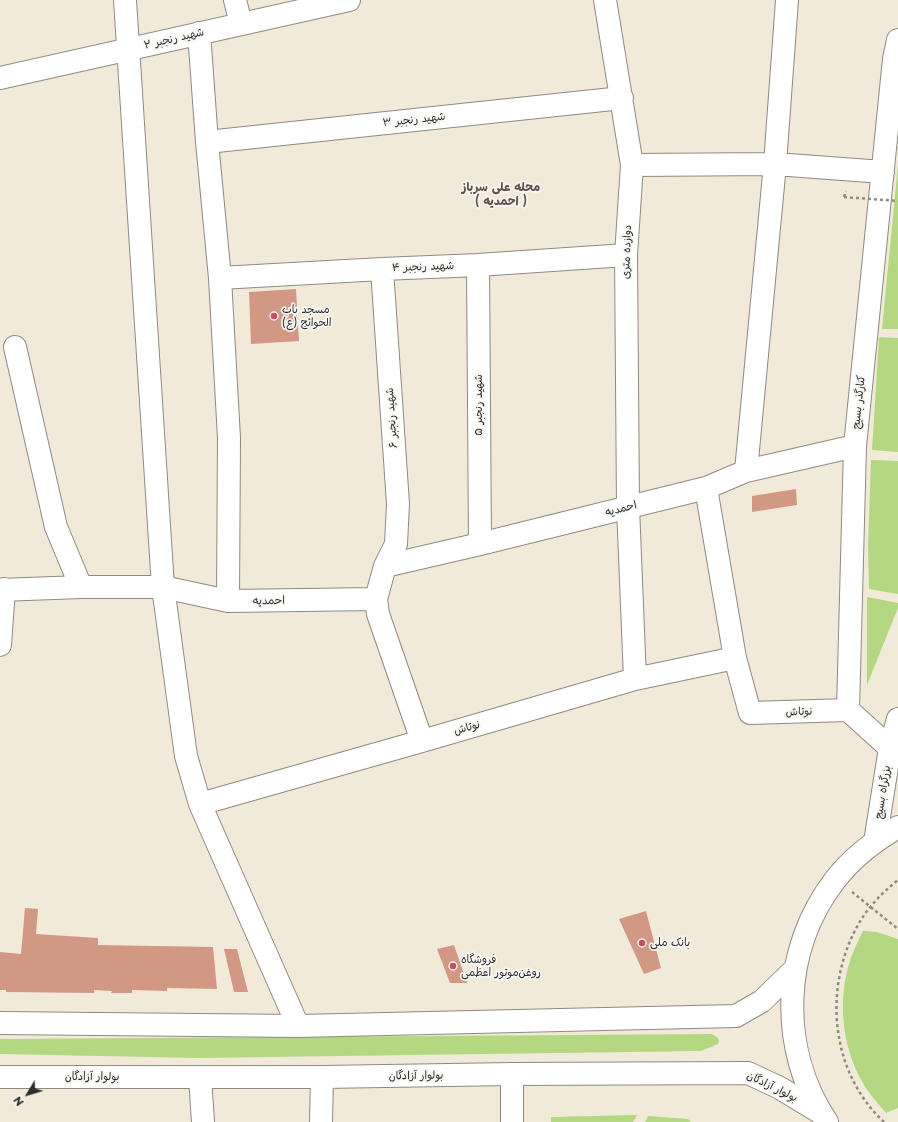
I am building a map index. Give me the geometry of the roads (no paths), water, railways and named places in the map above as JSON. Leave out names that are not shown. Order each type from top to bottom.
[{"type":"main road","points":[[125,0],[164,587],[186,756],[200,804],[298,1026]]},
{"type":"main road","points":[[235,0],[241,24]]},
{"type":"main road","name":"۲ شهید رنجبر","points":[[0,78],[349,0]]},
{"type":"main road","name":"دوازده متری","points":[[605,0],[632,166],[626,255],[628,507],[635,679]]},
{"type":"main road","points":[[746,470],[775,164],[787,0]]},
{"type":"main road","points":[[199,33],[207,142],[220,278],[229,438],[228,601]]},
{"type":"main road","name":"کنارگذر بسیج","points":[[848,710],[855,446],[894,59],[898,40]]},
{"type":"main road","name":"شهید رنجبر ۳","points":[[207,142],[622,98]]},
{"type":"main road","points":[[632,166],[775,164],[883,172]]},
{"type":"main road","name":"شهید رنجبر ۴","points":[[220,278],[382,268],[478,265],[626,255]]},
{"type":"main road","name":"شهید رنجبر ۵","points":[[478,265],[480,544]]},
{"type":"main road","name":"شهید رنجبر ۶","points":[[376,599],[385,566],[396,544],[398,504],[382,268]]},
{"type":"main road","points":[[15,347],[56,527],[81,587]]},
{"type":"main road","name":"احمدیه","points":[[385,566],[706,488],[746,470],[855,446]]},
{"type":"main road","points":[[706,488],[735,658]]},
{"type":"main road","name":"احمدیه","points":[[2,590],[81,587],[164,587],[228,601],[376,599]]},
{"type":"main road","points":[[0,645],[2,590]]},
{"type":"main road","points":[[376,599],[378,614],[422,741]]},
{"type":"main road","name":"نوتاش","points":[[200,804],[635,679],[735,658],[750,713],[848,710]]},
{"type":"main road","points":[[848,710],[890,748]]},
{"type":"main road","name":"بزرگراه بسیج","points":[[875,842],[890,748],[898,719]]},
{"type":"main road","points":[[824,1118],[810,1091],[801,1068],[795,1044],[792,1019],[792,994],[795,969],[801,945],[821,900],[836,879],[854,859],[875,842],[898,827]]},
{"type":"main road","points":[[0,1023],[298,1026],[736,1016],[762,1001],[795,969]]},
{"type":"main road","name":"بولوار آزادگان","points":[[0,1077],[322,1077],[512,1074],[748,1073],[780,1088],[824,1118]]},
{"type":"main road","points":[[512,1074],[512,1122]]},
{"type":"main road","points":[[200,1077],[203,1122]]},
{"type":"main road","points":[[321,1122],[322,1077]]},
{"type":"place","name":"مسجد باب الحوائج (ع)","points":[[274,316]]},
{"type":"place","name":"بانک ملی","points":[[642,943]]},
{"type":"place","name":"فروشگاه روغن‌موتور اعظمی","points":[[453,966]]},
{"type":"district","name":"محله علی سرباز ( احمدیه )","points":[[501,195]]}]
